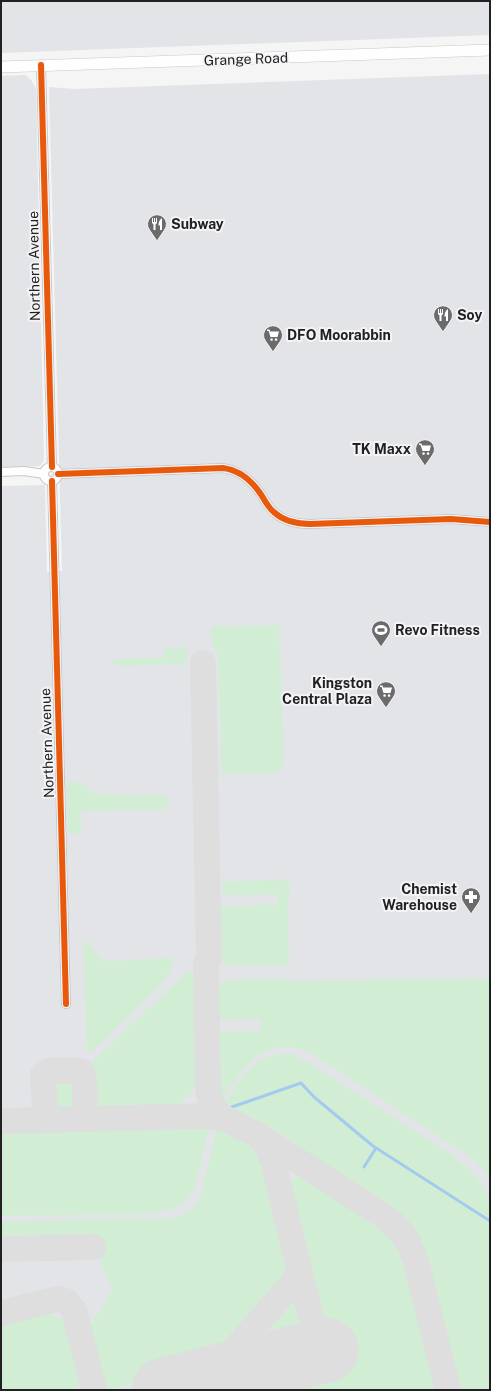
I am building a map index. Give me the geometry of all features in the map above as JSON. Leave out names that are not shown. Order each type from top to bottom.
[{"type":"main road","name":"Grange Road","points":[[1,66],[490,50]]},
{"type":"street","name":"Northern Avenue","points":[[42,65],[52,467]]},
{"type":"street","points":[[52,467],[56,469],[58,474],[57,478],[52,481],[47,480],[44,474],[46,468],[52,467]]},
{"type":"street","points":[[58,474],[223,468],[237,472],[249,480],[275,514],[294,523],[310,524],[451,520],[490,522]]},
{"type":"street","points":[[1,472],[24,471],[44,474]]},
{"type":"street","name":"Northern Avenue","points":[[52,481],[66,1004]]},
{"type":"shaded area","points":[[1,1],[490,1],[490,35],[1,53]]},
{"type":"shaded area","points":[[490,74],[490,1390],[1,1390],[1,486],[45,485],[47,572],[62,571],[49,87],[74,89]]},
{"type":"shaded area","points":[[25,75],[32,81],[36,89],[44,460],[40,466],[1,467],[1,76]]},
{"type":"green space","points":[[279,625],[284,763],[276,773],[222,774],[218,654],[214,649],[211,627]]},
{"type":"green space","points":[[164,648],[187,648],[187,664],[114,666],[114,659],[164,658]]},
{"type":"green space","points":[[71,782],[81,782],[96,793],[117,794],[117,796],[167,795],[168,809],[81,811],[81,834],[71,834],[68,832],[67,784]]},
{"type":"green space","points":[[289,879],[289,965],[227,965],[221,961],[219,953],[218,907],[278,904],[277,895],[223,895],[222,882]]},
{"type":"green space","points":[[83,938],[103,961],[173,958],[171,970],[160,985],[99,1046],[89,1053],[87,1052]]},
{"type":"green space","points":[[187,972],[196,973],[199,1071],[196,1085],[192,1091],[182,1101],[162,1109],[104,1111],[94,1107],[92,1096],[91,1063]]},
{"type":"green space","points":[[490,978],[490,1178],[475,1160],[306,1050],[278,1048],[267,1051],[248,1065],[224,1097],[220,1099],[218,1095],[215,1068],[215,1032],[261,1031],[260,1019],[215,1020],[217,988],[228,980],[287,979],[289,981]]},
{"type":"green space","points":[[289,1053],[308,1062],[451,1154],[469,1169],[486,1192],[490,1200],[490,1390],[456,1390],[424,1262],[415,1240],[402,1222],[389,1212],[231,1111],[225,1105],[227,1099],[239,1082],[254,1064],[267,1057]]},
{"type":"green space","points":[[51,1083],[77,1083],[78,1102],[72,1110],[65,1112],[56,1109],[52,1100]]},
{"type":"green space","points":[[207,1124],[209,1126],[195,1188],[188,1199],[176,1208],[145,1214],[1,1216],[1,1128]]},
{"type":"green space","points":[[217,1125],[233,1131],[246,1139],[261,1156],[265,1164],[289,1260],[285,1277],[280,1287],[211,1363],[107,1390],[101,1390],[89,1339],[89,1331],[92,1322],[99,1313],[113,1288],[106,1277],[96,1237],[1,1239],[1,1222],[133,1218],[159,1219],[176,1217],[184,1214],[197,1203],[201,1196]]},
{"type":"green space","points":[[297,1176],[309,1177],[386,1226],[399,1241],[404,1249],[410,1267],[441,1390],[232,1390],[232,1388],[330,1363],[288,1193],[289,1183]]},
{"type":"green space","points":[[290,1297],[298,1299],[301,1307],[301,1320],[298,1329],[293,1336],[286,1342],[268,1350],[241,1357],[240,1354]]},
{"type":"green space","points":[[43,1313],[53,1314],[61,1319],[66,1325],[73,1343],[79,1371],[77,1385],[74,1390],[1,1390],[1,1323]]},
{"type":"waterway","points":[[232,1107],[301,1083],[314,1097],[373,1146],[490,1221]]},
{"type":"waterway","points":[[364,1167],[376,1148]]},
{"type":"taxiway","points":[[203,663],[209,957],[206,964],[208,1089],[213,1106],[218,1113],[226,1119]]},
{"type":"taxiway","points":[[58,1120],[51,1117],[45,1110],[43,1075],[48,1071],[81,1071],[84,1078],[84,1110],[80,1116],[72,1119]]},
{"type":"taxiway","points":[[1,1121],[207,1116],[226,1119],[259,1136],[381,1214],[399,1229],[407,1240],[416,1262],[448,1390]]},
{"type":"taxiway","points":[[260,1137],[267,1147],[273,1161],[319,1351]]},
{"type":"taxiway","points":[[1,1249],[93,1247]]},
{"type":"taxiway","points":[[201,1381],[217,1369],[291,1285],[297,1276],[299,1269]]},
{"type":"taxiway","points":[[1,1313],[58,1299],[66,1301],[74,1310],[94,1390]]},
{"type":"taxiway","points":[[253,1368],[293,1357],[302,1352],[309,1346],[313,1338],[313,1327]]},
{"type":"runway","points":[[164,1390],[326,1350]]},
{"type":"cycle path","points":[[41,65],[52,467]]},
{"type":"cycle path","points":[[58,474],[223,468],[229,469],[244,476],[256,488],[273,511],[283,519],[296,523],[310,524],[451,519],[490,522]]},
{"type":"cycle path","points":[[52,481],[66,1004]]},
{"type":"place","name":"Subway","points":[[157,241]]},
{"type":"place","name":"Soy","points":[[443,332]]},
{"type":"place","name":"DFO Moorabbin","points":[[273,352]]},
{"type":"place","name":"TK Maxx","points":[[425,466]]},
{"type":"place","name":"Revo Fitness","points":[[381,647]]},
{"type":"place","name":"Kingston Central Plaza","points":[[386,708]]},
{"type":"place","name":"Chemist Warehouse","points":[[471,914]]}]
